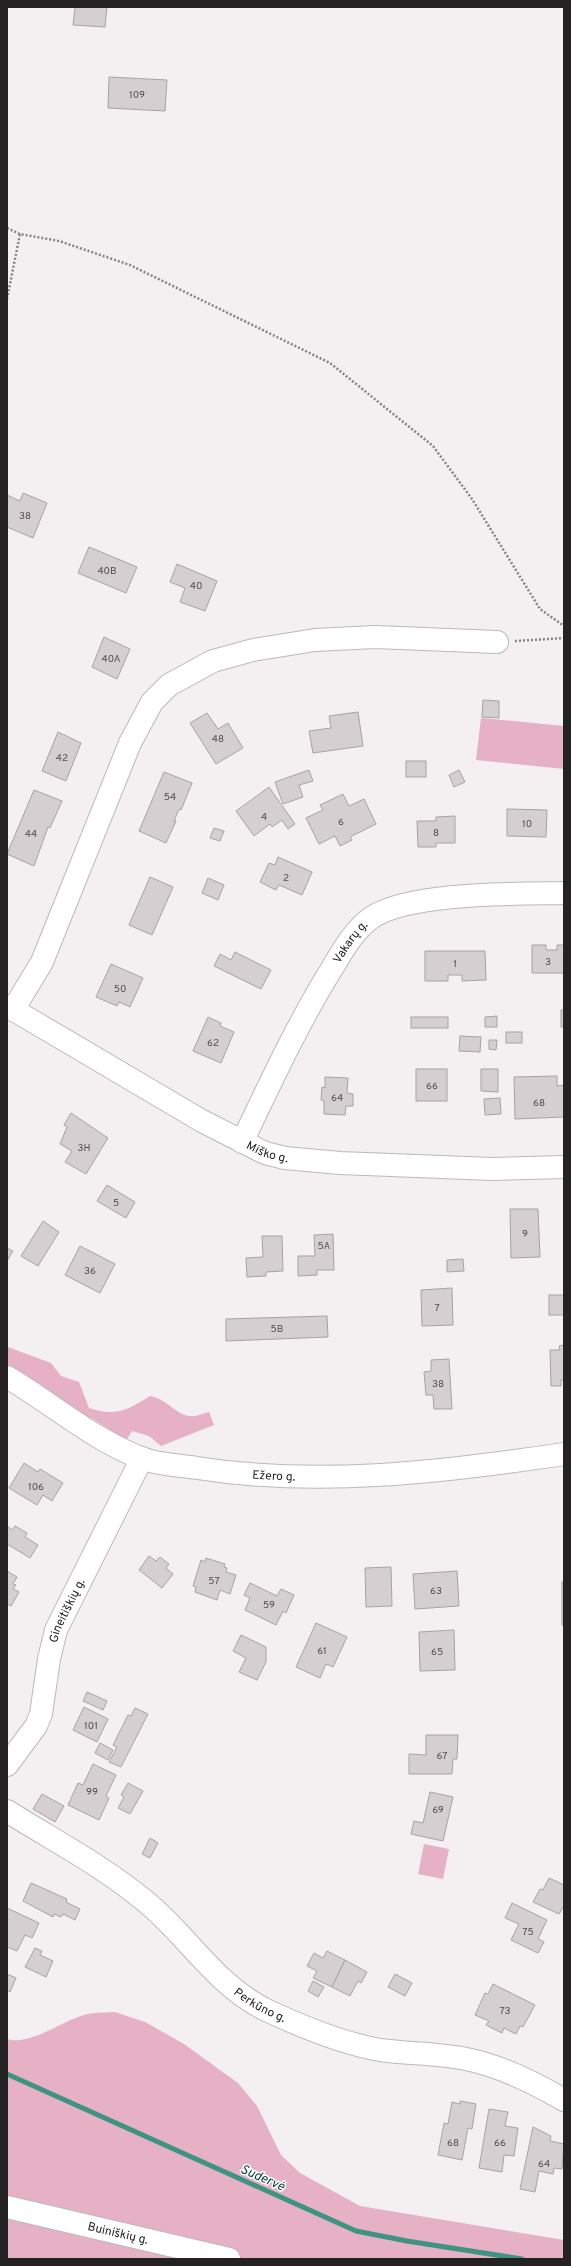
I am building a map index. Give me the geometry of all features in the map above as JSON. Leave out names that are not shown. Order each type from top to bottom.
[{"type":"street","points":[[10,1008],[42,962],[130,743],[152,702],[169,685],[213,661],[253,650],[315,640],[375,637],[497,642]]},
{"type":"street","name":"Vakarų g.","points":[[242,1142],[304,1013],[351,937],[372,917],[391,908],[427,900],[500,894],[564,893]]},
{"type":"street","name":"Miško g.","points":[[10,1008],[202,1121],[265,1153],[285,1158],[306,1160],[492,1169],[564,1167]]},
{"type":"street","name":"Ežero g.","points":[[7,1376],[102,1438],[142,1458],[234,1474],[308,1476],[398,1474],[445,1470],[564,1454]]},
{"type":"street","name":"Gineitiškių g.","points":[[7,1765],[36,1726],[42,1709],[49,1659],[56,1630],[142,1458]]},
{"type":"street","name":"Perkūno g.","points":[[7,1811],[97,1867],[145,1900],[180,1933],[219,1977],[236,1992],[263,2008],[329,2036],[378,2049],[466,2059],[508,2071],[564,2100]]},
{"type":"street","name":"Buiniškių g.","points":[[7,2207],[229,2259]]},
{"type":"path","points":[[7,228],[20,234],[59,241],[130,265],[330,363],[433,446],[472,499],[540,609],[564,626]]},
{"type":"path","points":[[7,299],[20,234]]},
{"type":"path","points":[[497,642],[564,638]]},
{"type":"shaded area","points":[[481,718],[564,726],[564,769],[476,760]]},
{"type":"shaded area","points":[[7,1342],[8,1347],[51,1363],[61,1376],[79,1382],[89,1408],[106,1412],[121,1411],[150,1396],[161,1400],[185,1415],[195,1416],[209,1412],[214,1425],[161,1446],[149,1436],[132,1431],[126,1441],[92,1418],[78,1417],[7,1370]]},
{"type":"shaded area","points":[[424,1844],[449,1849],[443,1879],[418,1874]]},
{"type":"shaded area","points":[[115,2012],[145,2022],[184,2044],[238,2083],[257,2106],[281,2155],[300,2173],[360,2206],[564,2240],[564,2259],[7,2259],[7,2039],[26,2039],[36,2036],[75,2018],[88,2014]]},
{"type":"building","points":[[75,7],[107,7],[105,27],[73,25]]},
{"type":"building","points":[[109,77],[167,80],[165,111],[108,108]]},
{"type":"building","points":[[23,493],[47,503],[33,538],[7,527],[7,495],[20,501]]},
{"type":"building","points":[[89,547],[137,567],[126,593],[78,573]]},
{"type":"building","points":[[177,564],[217,581],[205,611],[180,602],[185,588],[170,582]]},
{"type":"building","points":[[104,637],[130,649],[117,679],[92,667]]},
{"type":"building","points":[[483,700],[499,701],[499,718],[482,717]]},
{"type":"building","points":[[358,712],[363,746],[313,753],[309,731],[331,728],[329,716]]},
{"type":"building","points":[[207,713],[218,729],[228,723],[243,748],[216,764],[190,723]]},
{"type":"building","points":[[58,732],[81,743],[66,781],[42,771]]},
{"type":"building","points":[[406,761],[426,761],[426,777],[406,777]]},
{"type":"building","points":[[309,770],[313,781],[299,785],[303,797],[283,804],[275,782]]},
{"type":"building","points":[[459,770],[465,782],[454,787],[449,775]]},
{"type":"building","points":[[164,772],[192,783],[181,810],[179,809],[174,821],[176,821],[166,843],[139,831]]},
{"type":"building","points":[[269,787],[295,824],[288,829],[282,820],[272,827],[270,824],[254,836],[236,811]]},
{"type":"building","points":[[34,790],[62,801],[50,828],[48,827],[34,866],[7,854]]},
{"type":"building","points":[[343,794],[349,806],[364,799],[376,824],[350,837],[352,840],[340,846],[335,836],[319,844],[306,818],[323,810],[320,805]]},
{"type":"building","points":[[507,809],[547,810],[546,837],[507,836]]},
{"type":"building","points":[[455,816],[455,843],[436,843],[436,847],[418,847],[417,821],[436,821],[436,817]]},
{"type":"building","points":[[214,828],[224,831],[220,841],[210,838]]},
{"type":"building","points":[[278,857],[312,872],[302,895],[279,885],[276,890],[260,882],[269,863],[275,865]]},
{"type":"building","points":[[150,877],[173,887],[152,935],[129,925]]},
{"type":"building","points":[[208,878],[224,885],[218,900],[202,893]]},
{"type":"building","points":[[532,945],[546,945],[546,950],[557,950],[557,945],[564,945],[564,973],[532,973]]},
{"type":"building","points":[[425,951],[485,951],[486,980],[462,981],[462,975],[448,975],[448,981],[425,981]]},
{"type":"building","points":[[235,952],[271,970],[261,989],[214,966],[220,954],[231,960]]},
{"type":"building","points":[[111,964],[143,978],[130,1007],[119,1002],[117,1006],[96,997]]},
{"type":"building","points":[[561,1010],[564,1010],[564,1027],[561,1027]]},
{"type":"building","points":[[497,1016],[497,1027],[485,1027],[485,1017]]},
{"type":"building","points":[[208,1017],[221,1023],[220,1026],[234,1032],[221,1063],[193,1051]]},
{"type":"building","points":[[411,1017],[448,1017],[448,1028],[411,1028]]},
{"type":"building","points":[[506,1032],[522,1032],[522,1043],[506,1043]]},
{"type":"building","points":[[460,1036],[481,1037],[480,1052],[459,1051]]},
{"type":"building","points":[[489,1040],[497,1040],[496,1050],[489,1049]]},
{"type":"building","points":[[416,1069],[447,1069],[447,1101],[416,1101]]},
{"type":"building","points":[[481,1069],[498,1069],[498,1092],[481,1091]]},
{"type":"building","points":[[557,1076],[557,1086],[564,1085],[564,1117],[515,1119],[514,1077]]},
{"type":"building","points":[[325,1077],[348,1078],[347,1093],[353,1094],[353,1106],[346,1106],[345,1115],[324,1114],[324,1101],[321,1100],[322,1087],[325,1088]]},
{"type":"building","points":[[500,1098],[501,1114],[485,1115],[484,1099]]},
{"type":"building","points":[[71,1113],[108,1138],[86,1174],[65,1162],[72,1151],[60,1144],[67,1127],[64,1125]]},
{"type":"building","points":[[107,1185],[135,1202],[126,1218],[97,1201]]},
{"type":"building","points":[[510,1209],[538,1209],[540,1257],[511,1258]]},
{"type":"building","points":[[43,1221],[59,1232],[38,1266],[21,1256]]},
{"type":"building","points":[[333,1234],[334,1270],[317,1270],[317,1275],[298,1276],[298,1256],[315,1256],[314,1235]]},
{"type":"building","points":[[262,1236],[282,1236],[283,1271],[266,1272],[266,1276],[247,1277],[246,1258],[263,1257]]},
{"type":"building","points":[[80,1246],[115,1264],[100,1293],[65,1275]]},
{"type":"building","points":[[7,1248],[13,1251],[7,1261]]},
{"type":"building","points":[[463,1259],[464,1271],[447,1272],[447,1260]]},
{"type":"building","points":[[452,1288],[453,1325],[422,1326],[421,1290]]},
{"type":"building","points":[[549,1295],[564,1295],[564,1315],[549,1315]]},
{"type":"building","points":[[327,1316],[328,1337],[226,1341],[226,1319]]},
{"type":"building","points":[[564,1345],[564,1380],[561,1380],[561,1386],[551,1386],[550,1350],[560,1350],[559,1346]]},
{"type":"building","points":[[449,1359],[452,1409],[434,1409],[433,1395],[426,1395],[424,1372],[431,1371],[431,1360]]},
{"type":"building","points":[[24,1463],[38,1472],[40,1469],[63,1483],[52,1501],[43,1495],[37,1505],[9,1488]]},
{"type":"building","points":[[7,1526],[12,1530],[15,1526],[27,1533],[25,1537],[38,1545],[30,1558],[7,1544]]},
{"type":"building","points":[[149,1556],[156,1561],[160,1557],[169,1564],[166,1568],[173,1574],[162,1588],[139,1570]]},
{"type":"building","points":[[206,1558],[225,1564],[224,1567],[227,1568],[226,1572],[236,1575],[230,1594],[220,1590],[217,1600],[195,1592],[196,1587],[193,1586],[201,1560],[205,1562]]},
{"type":"building","points":[[391,1567],[392,1606],[366,1607],[365,1568]]},
{"type":"building","points":[[7,1571],[17,1577],[13,1584],[16,1585],[13,1589],[19,1592],[11,1606],[7,1604]]},
{"type":"building","points":[[457,1571],[459,1606],[415,1609],[413,1574]]},
{"type":"building","points":[[562,1582],[564,1582],[564,1625],[562,1625]]},
{"type":"building","points":[[250,1583],[277,1596],[281,1589],[294,1595],[286,1613],[283,1611],[276,1625],[245,1610],[250,1598],[244,1595]]},
{"type":"building","points":[[316,1623],[347,1637],[333,1667],[326,1664],[320,1678],[296,1667]]},
{"type":"building","points":[[454,1630],[455,1670],[420,1671],[419,1632]]},
{"type":"building","points":[[241,1635],[266,1647],[266,1662],[257,1680],[239,1672],[246,1658],[233,1651]]},
{"type":"building","points":[[87,1692],[107,1701],[103,1710],[83,1701]]},
{"type":"building","points":[[84,1707],[108,1719],[97,1742],[73,1730]]},
{"type":"building","points":[[135,1708],[148,1714],[121,1767],[109,1762],[117,1747],[113,1745],[128,1715],[131,1716]]},
{"type":"building","points":[[426,1735],[458,1735],[457,1759],[453,1759],[452,1774],[409,1774],[409,1754],[426,1755]]},
{"type":"building","points":[[100,1743],[113,1750],[108,1760],[95,1753]]},
{"type":"building","points":[[93,1764],[116,1775],[106,1796],[109,1798],[99,1820],[68,1805],[78,1783],[83,1785]]},
{"type":"building","points":[[128,1783],[143,1791],[130,1814],[118,1808],[124,1797],[121,1795]]},
{"type":"building","points":[[430,1792],[453,1797],[443,1841],[411,1834],[414,1821],[423,1823]]},
{"type":"building","points":[[42,1794],[64,1806],[55,1822],[33,1809]]},
{"type":"building","points":[[150,1838],[158,1843],[150,1858],[142,1854]]},
{"type":"building","points":[[549,1878],[564,1885],[564,1907],[559,1914],[533,1902],[540,1889],[543,1890]]},
{"type":"building","points":[[31,1883],[67,1899],[66,1902],[80,1909],[75,1920],[63,1914],[61,1917],[54,1914],[53,1917],[23,1901]]},
{"type":"building","points":[[512,1903],[547,1920],[538,1939],[544,1942],[538,1953],[511,1940],[519,1924],[505,1918]]},
{"type":"building","points":[[7,1908],[39,1923],[32,1938],[25,1935],[17,1951],[7,1947]]},
{"type":"building","points":[[35,1948],[42,1951],[40,1955],[53,1961],[46,1977],[25,1967]]},
{"type":"building","points":[[327,1951],[345,1960],[332,1987],[313,1978],[317,1971],[307,1966],[314,1953],[323,1958]]},
{"type":"building","points":[[345,1960],[367,1972],[361,1983],[358,1981],[350,1996],[332,1987]]},
{"type":"building","points":[[7,1974],[16,1978],[10,1992],[7,1990]]},
{"type":"building","points":[[395,1974],[412,1983],[405,1996],[388,1987]]},
{"type":"building","points":[[313,1981],[324,1987],[318,1997],[308,1991]]},
{"type":"building","points":[[493,1984],[535,2005],[523,2027],[520,2026],[516,2034],[504,2028],[502,2033],[486,2025],[489,2021],[475,2015],[485,1993],[488,1994]]},
{"type":"building","points":[[460,2101],[476,2104],[472,2129],[468,2128],[462,2160],[438,2155],[444,2123],[448,2124],[452,2102],[460,2104]]},
{"type":"building","points":[[489,2109],[508,2112],[505,2126],[518,2128],[514,2156],[504,2155],[502,2172],[479,2168]]},
{"type":"building","points":[[533,2127],[551,2136],[550,2141],[564,2144],[562,2169],[554,2168],[553,2174],[539,2171],[535,2192],[520,2189]]},
{"type":"waterway","name":"Sudervė","points":[[7,2074],[356,2231],[407,2241],[522,2259]]}]
